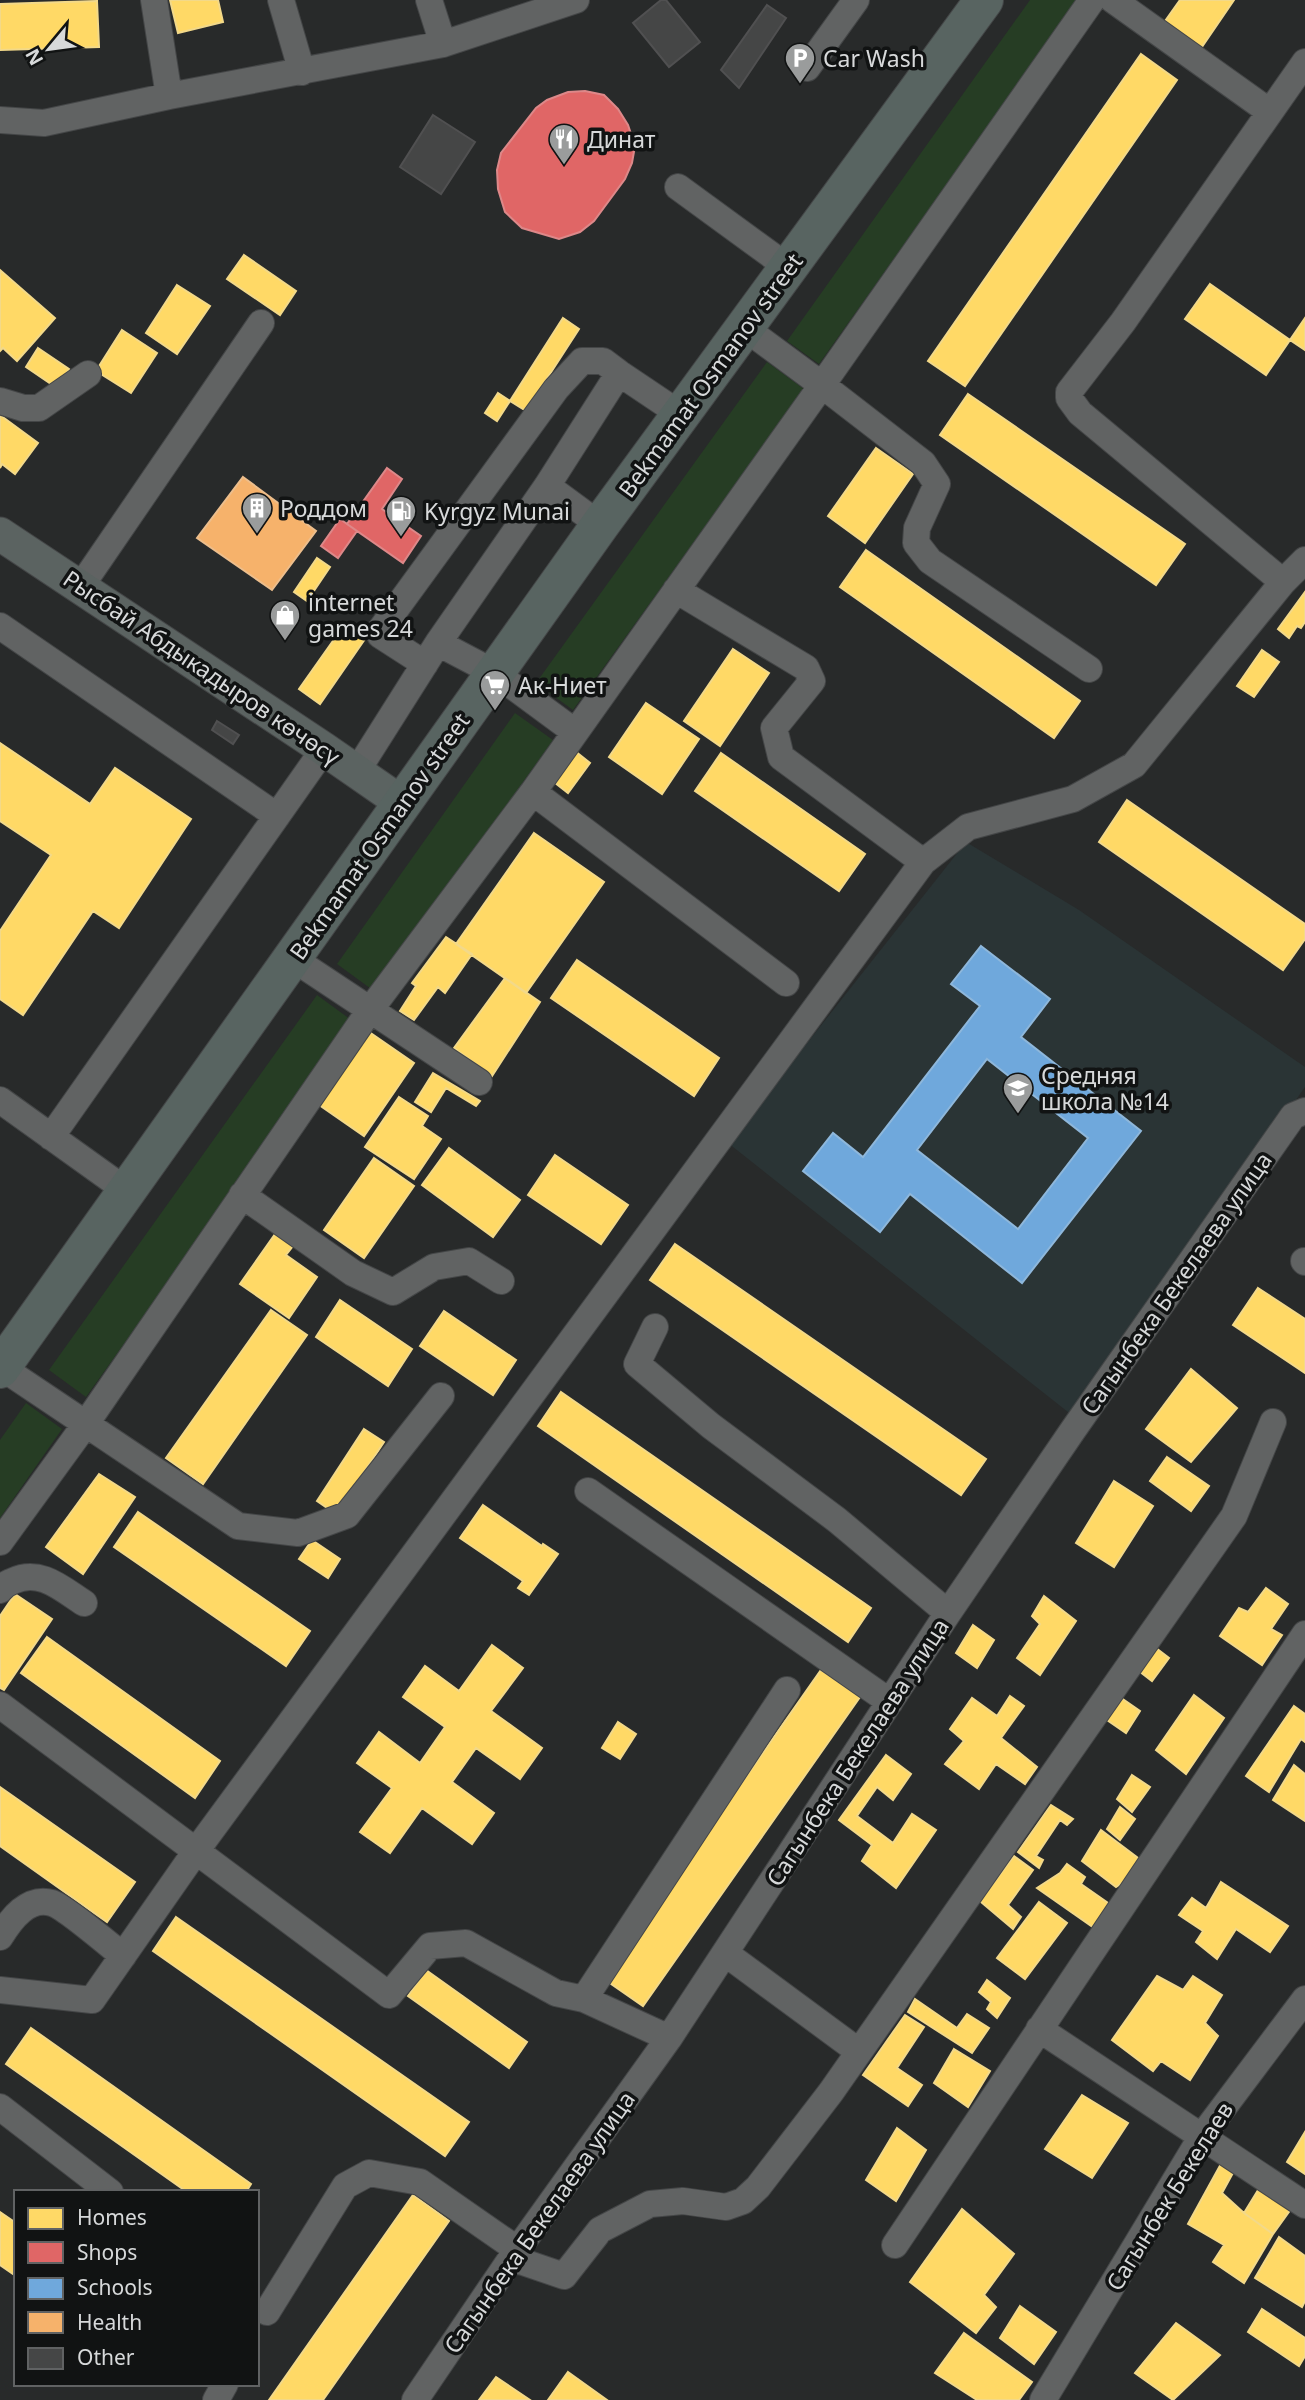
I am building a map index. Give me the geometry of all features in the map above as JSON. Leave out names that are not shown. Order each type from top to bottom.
[{"type":"highway","name":"Bekmamat Osmanov street","points":[[0,1368],[600,525],[984,0]]},
{"type":"main road","name":"Рысбай Абдыкадыров көчөсү","points":[[0,534],[82,586],[402,803]]},
{"type":"street","points":[[154,0],[169,96]]},
{"type":"street","points":[[281,0],[302,72]]},
{"type":"street","points":[[429,0],[443,44]]},
{"type":"street","points":[[0,120],[44,123],[169,96],[443,44],[576,0]]},
{"type":"street","points":[[807,68],[856,0]]},
{"type":"street","points":[[0,1542],[85,1425],[370,1010],[533,792],[1091,0]]},
{"type":"street","points":[[1113,0],[1270,112]]},
{"type":"street","points":[[1283,582],[1080,413],[1069,398],[1069,393],[1123,322],[1305,62]]},
{"type":"street","points":[[678,187],[789,268]]},
{"type":"street","points":[[82,586],[261,323]]},
{"type":"street","points":[[745,328],[923,463],[937,484],[917,528],[916,543],[930,561],[1089,669]]},
{"type":"street","points":[[575,732],[495,673],[380,635],[379,632],[556,389],[582,361],[603,361],[680,414]]},
{"type":"street","points":[[358,771],[432,653],[547,486],[619,373]]},
{"type":"street","points":[[0,401],[23,408],[39,408],[88,374]]},
{"type":"street","points":[[547,486],[600,525]]},
{"type":"street","points":[[0,1990],[92,2000],[196,1850],[923,863],[968,827],[1073,799],[1134,765],[1283,582],[1305,560]]},
{"type":"street","points":[[676,590],[806,668],[812,681],[774,728],[781,757],[923,863]]},
{"type":"street","points":[[0,626],[277,816]]},
{"type":"street","points":[[51,1137],[324,749]]},
{"type":"street","points":[[533,792],[786,983]]},
{"type":"street","points":[[292,958],[479,1082]]},
{"type":"street","points":[[0,1100],[127,1191]]},
{"type":"street","name":"Сагынбека Бекелаева улица","points":[[415,2400],[668,2038],[948,1613],[1073,1430],[1293,1116],[1305,1111]]},
{"type":"street","points":[[242,1195],[353,1273],[393,1293],[435,1267],[469,1261],[501,1281]]},
{"type":"street","points":[[655,1327],[637,1364],[711,1426],[837,1520],[948,1613]]},
{"type":"street","points":[[0,1368],[238,1526],[298,1533],[347,1514],[441,1396]]},
{"type":"street","points":[[260,2315],[345,2186],[369,2173],[420,2182],[523,2262],[564,2276],[600,2230],[650,2204],[683,2201],[726,2207],[743,2201],[758,2187],[799,2134],[1234,1516],[1273,1422]]},
{"type":"street","points":[[588,1492],[890,1702]]},
{"type":"street","points":[[0,1591],[4,1585],[25,1575],[45,1578],[84,1603]]},
{"type":"street","points":[[895,2245],[1305,1634]]},
{"type":"street","points":[[584,1999],[787,1690]]},
{"type":"street","points":[[0,1705],[389,1995],[430,1945],[466,1943],[556,1993],[584,1999],[668,2038]]},
{"type":"street","points":[[0,1937],[10,1904],[53,1903],[123,1956]]},
{"type":"street","points":[[725,1953],[858,2051]]},
{"type":"street","name":"Сагынбек Бекелаев","points":[[1043,2400],[1202,2136],[1305,1998]]},
{"type":"street","points":[[1040,2029],[1305,2204]]},
{"type":"street","points":[[0,2107],[107,2190]]},
{"type":"shaded area","name":"Средняя школа №14","points":[[966,842],[1079,910],[1305,1067],[1305,1087],[1073,1416],[728,1143]]},
{"type":"green space","points":[[1030,0],[1078,0],[819,364],[787,341]]},
{"type":"green space","points":[[767,362],[804,389],[573,710],[536,683]]},
{"type":"green space","points":[[515,713],[553,740],[374,991],[337,964]]},
{"type":"green space","points":[[317,995],[354,1022],[86,1397],[49,1370]]},
{"type":"green space","points":[[26,1403],[62,1429],[0,1518],[0,1440]]},
{"type":"building: Homes","points":[[170,0],[218,0],[223,22],[178,33]]},
{"type":"building: Homes","points":[[1180,0],[1234,0],[1195,57],[1158,31]]},
{"type":"building: Homes","points":[[97,1],[99,47],[0,50],[0,4]]},
{"type":"building: Homes","points":[[1141,54],[1177,80],[965,386],[928,361]]},
{"type":"building: Homes","points":[[244,255],[296,291],[280,315],[227,279]]},
{"type":"building: Homes","points":[[0,270],[55,318],[17,361],[3,348],[0,351]]},
{"type":"building: Homes","points":[[1210,284],[1290,340],[1266,375],[1185,319]]},
{"type":"building: Homes","points":[[177,285],[210,306],[177,354],[146,333]]},
{"type":"building: Homes","points":[[563,318],[579,329],[526,411],[510,401]]},
{"type":"building: Homes","points":[[1305,318],[1305,350],[1290,340]]},
{"type":"building: Homes","points":[[122,330],[157,353],[131,393],[96,371]]},
{"type":"building: Homes","points":[[38,348],[69,369],[57,388],[26,367]]},
{"type":"building: Homes","points":[[498,393],[510,401],[497,421],[485,413]]},
{"type":"building: Homes","points":[[968,394],[1185,544],[1156,585],[940,435]]},
{"type":"building: Homes","points":[[0,415],[38,443],[15,474],[2,464],[0,468]]},
{"type":"building: Homes","points":[[876,448],[913,474],[865,543],[828,516]]},
{"type":"building: Homes","points":[[866,550],[1080,701],[1054,738],[840,587]]},
{"type":"building: Homes","points":[[317,558],[330,567],[307,601],[294,592]]},
{"type":"building: Homes","points":[[1305,592],[1305,622],[1301,628],[1297,626],[1289,638],[1278,629]]},
{"type":"building: Homes","points":[[345,624],[365,639],[320,704],[299,689]]},
{"type":"building: Homes","points":[[733,649],[769,673],[720,746],[684,721]]},
{"type":"building: Homes","points":[[1262,650],[1279,662],[1254,697],[1237,686]]},
{"type":"building: Homes","points":[[646,703],[699,739],[662,794],[609,757]]},
{"type":"building: Homes","points":[[0,743],[90,804],[115,768],[191,819],[119,928],[93,911],[23,1015],[0,999],[0,931],[51,855],[0,821]]},
{"type":"building: Homes","points":[[575,751],[590,763],[568,793],[545,775]]},
{"type":"building: Homes","points":[[721,753],[865,854],[839,891],[695,791]]},
{"type":"building: Homes","points":[[1127,800],[1305,924],[1305,939],[1283,970],[1099,842]]},
{"type":"building: Homes","points":[[534,833],[604,882],[526,993],[456,944]]},
{"type":"building: Homes","points":[[446,937],[472,954],[445,993],[438,987],[414,1020],[400,1011],[416,986],[412,983]]},
{"type":"building: Homes","points":[[577,960],[719,1058],[694,1096],[551,998]]},
{"type":"building: Homes","points":[[505,978],[540,1002],[492,1076],[454,1048]]},
{"type":"building: Homes","points":[[362,1027],[414,1063],[364,1136],[312,1100]]},
{"type":"building: Homes","points":[[433,1073],[480,1101],[476,1106],[446,1088],[431,1112],[415,1102]]},
{"type":"building: Homes","points":[[399,1097],[428,1116],[422,1126],[441,1139],[414,1179],[365,1147]]},
{"type":"building: Homes","points":[[449,1148],[520,1200],[493,1237],[422,1185]]},
{"type":"building: Homes","points":[[555,1155],[628,1205],[601,1244],[528,1195]]},
{"type":"building: Homes","points":[[374,1158],[414,1186],[364,1258],[324,1230]]},
{"type":"building: Homes","points":[[275,1234],[293,1246],[286,1255],[317,1277],[289,1318],[240,1284]]},
{"type":"building: Homes","points":[[675,1244],[986,1459],[961,1495],[650,1280]]},
{"type":"building: Homes","points":[[1258,1288],[1305,1319],[1305,1373],[1233,1325]]},
{"type":"building: Homes","points":[[340,1300],[412,1349],[388,1386],[316,1337]]},
{"type":"building: Homes","points":[[271,1310],[307,1335],[203,1484],[166,1458]]},
{"type":"building: Homes","points":[[444,1311],[516,1360],[493,1395],[420,1346]]},
{"type":"building: Homes","points":[[1191,1369],[1237,1408],[1191,1462],[1146,1429]]},
{"type":"building: Homes","points":[[561,1392],[871,1608],[848,1642],[538,1426]]},
{"type":"building: Homes","points":[[364,1429],[384,1442],[336,1514],[317,1501]]},
{"type":"building: Homes","points":[[1167,1457],[1209,1486],[1191,1511],[1150,1481]]},
{"type":"building: Homes","points":[[99,1474],[135,1497],[83,1574],[46,1547]]},
{"type":"building: Homes","points":[[1114,1481],[1153,1506],[1114,1567],[1076,1543]]},
{"type":"building: Homes","points":[[483,1505],[558,1554],[529,1595],[518,1588],[523,1581],[460,1538]]},
{"type":"building: Homes","points":[[138,1512],[310,1631],[286,1666],[114,1547]]},
{"type":"building: Homes","points":[[312,1540],[340,1559],[328,1578],[299,1559]]},
{"type":"building: Homes","points":[[1266,1588],[1288,1604],[1271,1629],[1282,1635],[1262,1665],[1220,1636],[1239,1608],[1248,1612]]},
{"type":"building: Homes","points":[[15,1594],[52,1619],[4,1690],[0,1688],[0,1616]]},
{"type":"building: Homes","points":[[1044,1596],[1076,1621],[1040,1675],[1017,1658],[1040,1624],[1032,1616]]},
{"type":"building: Homes","points":[[973,1625],[994,1640],[977,1668],[956,1653]]},
{"type":"building: Homes","points":[[47,1637],[220,1761],[195,1798],[21,1673]]},
{"type":"building: Homes","points":[[492,1645],[523,1668],[491,1711],[542,1748],[520,1779],[476,1748],[452,1782],[494,1813],[472,1844],[422,1808],[390,1853],[360,1832],[392,1788],[357,1763],[379,1732],[420,1763],[445,1727],[403,1697],[425,1666],[459,1691]]},
{"type":"building: Homes","points":[[1156,1648],[1169,1658],[1152,1681],[1139,1671]]},
{"type":"building: Homes","points":[[821,1670],[860,1697],[643,2006],[604,1979]]},
{"type":"building: Homes","points":[[1117,1695],[1140,1711],[1126,1733],[1104,1718]]},
{"type":"building: Homes","points":[[1194,1695],[1224,1718],[1186,1774],[1156,1750]]},
{"type":"building: Homes","points":[[1010,1696],[1024,1706],[1001,1738],[1037,1767],[1025,1784],[996,1764],[979,1789],[945,1764],[964,1741],[950,1729],[972,1698],[997,1716]]},
{"type":"building: Homes","points":[[1294,1706],[1305,1714],[1305,1742],[1301,1739],[1269,1792],[1246,1776]]},
{"type":"building: Homes","points":[[618,1722],[636,1734],[620,1759],[602,1748]]},
{"type":"building: Homes","points":[[886,1755],[911,1774],[893,1800],[877,1787],[857,1816],[893,1843],[912,1814],[936,1830],[896,1888],[862,1861],[872,1845],[839,1820]]},
{"type":"building: Homes","points":[[1294,1765],[1305,1774],[1305,1821],[1273,1800]]},
{"type":"building: Homes","points":[[1132,1775],[1150,1787],[1132,1812],[1117,1799]]},
{"type":"building: Homes","points":[[0,1787],[135,1882],[107,1922],[0,1846]]},
{"type":"building: Homes","points":[[1051,1805],[1073,1819],[1067,1825],[1060,1820],[1036,1856],[1043,1860],[1039,1868],[1018,1852]]},
{"type":"building: Homes","points":[[1120,1807],[1135,1819],[1120,1840],[1107,1829]]},
{"type":"building: Homes","points":[[1101,1830],[1142,1861],[1131,1877],[1116,1887],[1082,1861]]},
{"type":"building: Homes","points":[[1014,1856],[1033,1870],[1008,1905],[1021,1917],[1013,1929],[980,1901]]},
{"type":"building: Homes","points":[[1067,1864],[1085,1877],[1081,1884],[1111,1905],[1097,1930],[1037,1888],[1060,1873]]},
{"type":"building: Homes","points":[[1221,1882],[1288,1926],[1270,1952],[1236,1929],[1217,1959],[1196,1942],[1203,1931],[1179,1915],[1192,1898],[1206,1908]]},
{"type":"building: Homes","points":[[1039,1902],[1067,1923],[1025,1979],[997,1958]]},
{"type":"building: Homes","points":[[176,1917],[469,2122],[445,2156],[153,1951]]},
{"type":"building: Homes","points":[[426,1970],[527,2042],[509,2068],[408,1996]]},
{"type":"building: Homes","points":[[1157,1976],[1183,1990],[1193,1976],[1222,1995],[1205,2023],[1218,2036],[1190,2080],[1161,2061],[1153,2071],[1112,2040]]},
{"type":"building: Homes","points":[[987,1980],[1010,1998],[997,2018],[987,2009],[991,2002],[979,1992]]},
{"type":"building: Homes","points":[[915,1999],[957,2028],[967,2014],[989,2028],[972,2053],[908,2012]]},
{"type":"building: Homes","points":[[905,2015],[924,2027],[897,2068],[922,2085],[908,2106],[863,2075]]},
{"type":"building: Homes","points":[[31,2028],[251,2184],[247,2190],[184,2190],[6,2064]]},
{"type":"building: Homes","points":[[954,2049],[990,2071],[968,2107],[934,2083]]},
{"type":"building: Homes","points":[[1082,2095],[1128,2123],[1092,2178],[1045,2149]]},
{"type":"building: Homes","points":[[897,2128],[926,2150],[896,2201],[866,2180]]},
{"type":"building: Homes","points":[[1305,2132],[1305,2174],[1287,2162]]},
{"type":"building: Homes","points":[[1222,2162],[1234,2171],[1222,2193],[1273,2234],[1244,2283],[1213,2262],[1224,2245],[1188,2224]]},
{"type":"building: Homes","points":[[1260,2187],[1291,2209],[1273,2234],[1244,2213]]},
{"type":"building: Homes","points":[[413,2195],[449,2221],[323,2400],[269,2400]]},
{"type":"building: Homes","points":[[962,2209],[1014,2254],[984,2295],[996,2307],[976,2333],[910,2282]]},
{"type":"building: Homes","points":[[0,2212],[14,2222],[14,2275],[0,2265]]},
{"type":"building: Homes","points":[[1279,2237],[1305,2256],[1305,2301],[1302,2307],[1255,2278]]},
{"type":"building: Homes","points":[[1020,2306],[1056,2332],[1034,2364],[1000,2338]]},
{"type":"building: Homes","points":[[1262,2309],[1305,2338],[1305,2356],[1299,2366],[1248,2332]]},
{"type":"building: Homes","points":[[1176,2323],[1220,2355],[1173,2400],[1135,2373]]},
{"type":"building: Homes","points":[[964,2333],[1032,2382],[1019,2400],[977,2400],[935,2373]]},
{"type":"building: Homes","points":[[568,2372],[607,2400],[548,2400]]},
{"type":"building: Homes","points":[[496,2377],[530,2400],[479,2400]]},
{"type":"building: Shops","name":"Динат","points":[[585,91],[604,95],[618,109],[628,125],[635,146],[625,179],[594,221],[580,232],[559,239],[522,228],[505,212],[498,189],[497,170],[501,153],[536,108],[547,100],[568,92]]},
{"type":"building: Shops","points":[[387,468],[402,479],[382,509],[421,536],[403,563],[347,524]]},
{"type":"building: Shops","points":[[340,519],[357,531],[338,558],[321,546]]},
{"type":"building: Schools","points":[[981,946],[1050,999],[1021,1037],[1141,1131],[1022,1283],[910,1194],[880,1232],[803,1171],[833,1133],[863,1157],[980,1006],[951,984]],"holes":[[[987,1059],[1088,1138],[1018,1229],[917,1150]]]},
{"type":"building: Health","name":"Роддом","points":[[243,477],[316,531],[272,590],[197,538]]},
{"type":"building: Other","points":[[661,0],[666,0],[700,42],[669,67],[633,23]]},
{"type":"building: Other","name":"Car Wash","points":[[767,5],[786,18],[739,88],[721,70]]},
{"type":"building: Other","points":[[433,115],[475,142],[441,194],[400,167]]},
{"type":"building: Other","points":[[217,721],[239,735],[233,744],[212,730]]},
{"type":"place","name":"Car Wash","points":[[800,85]]},
{"type":"place","name":"Динат","points":[[564,166]]},
{"type":"place","name":"Роддом","points":[[257,535]]},
{"type":"place","name":"Kyrgyz Munai","points":[[401,538]]},
{"type":"place","name":"internet games 24","points":[[285,642]]},
{"type":"place","name":"Ак-Ниет","points":[[495,712]]},
{"type":"place","name":"Средняя школа №14","points":[[1018,1115]]}]
